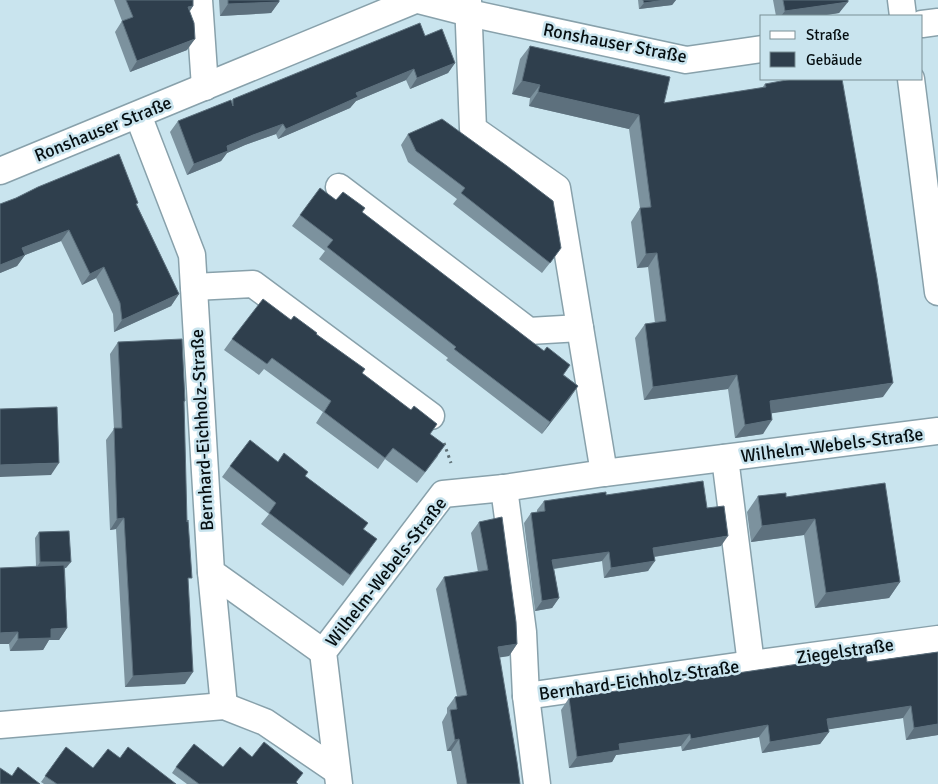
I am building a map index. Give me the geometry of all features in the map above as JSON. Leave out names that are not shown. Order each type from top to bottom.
[{"type":"street","points":[[199,0],[205,87]]},
{"type":"street","name":"Ronshauser Straße","points":[[0,171],[417,0],[469,6],[686,60],[760,49]]},
{"type":"street","points":[[901,0],[903,15]]},
{"type":"street","points":[[469,6],[473,129],[557,188],[604,473]]},
{"type":"street","points":[[923,24],[938,22]]},
{"type":"street","points":[[911,80],[938,292]]},
{"type":"street","name":"Bernhard-Eichholz-Straße","points":[[138,115],[192,255],[211,572],[224,706]]},
{"type":"street","points":[[339,187],[529,331],[580,328]]},
{"type":"street","points":[[194,287],[253,284],[431,416]]},
{"type":"street","name":"Wilhelm-Webels-Straße","points":[[338,777],[323,652],[443,494],[504,488],[604,473],[938,431]]},
{"type":"street","name":"Wilhelm-Webels-Straße","points":[[725,458],[751,664]]},
{"type":"street","name":"Bernhard-Eichholz-Straße","points":[[504,488],[523,632],[526,696],[537,784]]},
{"type":"street","points":[[211,572],[323,652]]},
{"type":"street","name":"Ziegelstraße","points":[[751,664],[938,639]]},
{"type":"street","name":"Bernhard-Eichholz-Straße","points":[[526,696],[751,664]]},
{"type":"street","name":"Wilhelm-Webels-Straße","points":[[0,725],[224,706],[264,722],[338,777]]},
{"type":"path","points":[[431,416],[451,459],[454,493]]},
{"type":"building","points":[[126,0],[193,0],[193,6],[188,7],[194,23],[195,39],[137,61],[122,21],[133,17]]},
{"type":"building","points":[[228,0],[279,0],[279,2],[228,4]]},
{"type":"building","points":[[643,0],[665,0],[644,3]]},
{"type":"building","points":[[783,0],[848,0],[848,2],[785,11]]},
{"type":"building","points":[[420,23],[425,36],[442,29],[455,63],[417,78],[414,69],[356,93],[358,97],[286,129],[283,124],[253,135],[227,146],[228,151],[194,164],[178,121],[231,100],[233,106],[233,99]]},
{"type":"building","points":[[530,46],[670,77],[664,103],[766,87],[765,84],[787,80],[842,80],[877,278],[893,383],[770,401],[772,420],[745,425],[737,375],[653,387],[645,324],[666,321],[657,253],[646,254],[640,208],[651,207],[639,115],[538,92],[540,85],[522,81]]},
{"type":"building","points":[[442,119],[553,201],[561,248],[550,263],[461,193],[465,188],[416,151],[408,134]]},
{"type":"building","points":[[119,154],[138,203],[136,204],[179,294],[122,320],[120,303],[104,267],[90,274],[69,230],[22,248],[25,255],[0,265],[0,204]]},
{"type":"building","points":[[320,188],[336,200],[343,192],[365,208],[362,212],[544,351],[547,347],[570,365],[563,375],[578,386],[550,422],[454,349],[456,347],[327,247],[333,240],[300,215]]},
{"type":"building","points":[[263,299],[291,320],[294,316],[365,369],[362,373],[411,410],[414,406],[437,424],[430,434],[445,445],[425,472],[393,448],[385,458],[324,412],[331,401],[272,358],[267,364],[232,339]]},
{"type":"building","points":[[182,339],[187,522],[188,520],[192,578],[188,578],[193,672],[133,676],[124,518],[117,519],[114,428],[122,428],[118,342]]},
{"type":"building","points":[[57,407],[59,463],[0,465],[0,409]]},
{"type":"building","points":[[250,440],[278,462],[284,453],[308,472],[305,476],[368,523],[363,529],[377,539],[350,575],[269,513],[276,503],[230,466]]},
{"type":"building","points":[[703,481],[707,508],[724,506],[728,536],[653,548],[655,561],[611,568],[609,552],[552,560],[559,598],[542,601],[531,513],[545,511],[544,501],[606,492],[606,495]]},
{"type":"building","points":[[885,483],[900,582],[826,593],[815,519],[762,526],[758,496],[786,493],[786,497]]},
{"type":"building","points":[[502,517],[516,622],[517,644],[498,647],[520,784],[467,784],[459,739],[455,740],[450,710],[457,709],[455,697],[467,695],[444,577],[488,570],[479,522]]},
{"type":"building","points":[[69,531],[71,562],[40,562],[39,532]]},
{"type":"building","points":[[64,565],[67,628],[51,629],[51,638],[18,639],[18,632],[0,633],[0,568]]},
{"type":"building","points":[[938,652],[938,724],[914,728],[911,706],[827,719],[829,732],[770,742],[768,725],[691,739],[690,734],[619,744],[620,750],[577,757],[569,698],[866,654],[867,662]]},
{"type":"building","points":[[264,742],[303,773],[296,782],[298,784],[199,784],[176,767],[194,744],[223,767],[240,747],[252,757]]},
{"type":"building","points":[[66,747],[93,768],[108,749],[120,758],[128,747],[176,784],[57,784],[45,776]]},
{"type":"building","points":[[18,767],[40,784],[0,784],[0,768],[12,776]]}]
